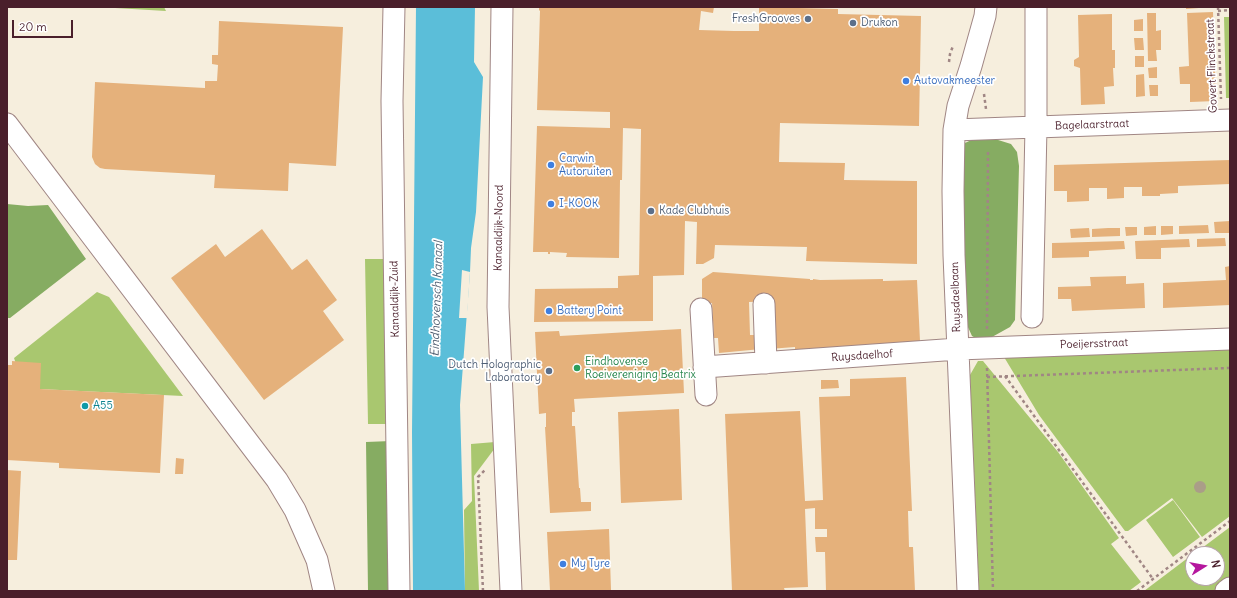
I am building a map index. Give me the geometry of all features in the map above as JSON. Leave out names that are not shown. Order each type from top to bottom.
[{"type":"street","name":"Kanaaldijk-Zuid","points":[[394,7],[392,101],[399,591]]},
{"type":"street","name":"Kanaaldijk-Noord","points":[[502,7],[498,307],[511,591]]},
{"type":"street","name":"Ruysdaelbaan","points":[[968,591],[953,199],[954,130],[958,106],[971,66],[985,16],[986,7]]},
{"type":"street","points":[[1032,316],[1036,127],[1036,7]]},
{"type":"street","name":"Bagelaarstraat","points":[[954,130],[1226,120]]},
{"type":"street","points":[[7,124],[277,480],[294,510],[317,560],[324,591]]},
{"type":"street","points":[[764,304],[766,363]]},
{"type":"street","points":[[701,310],[706,395]]},
{"type":"street","name":"Poeijersstraat","points":[[958,349],[1230,339]]},
{"type":"street","name":"Ruysdaelhof","points":[[704,367],[958,349]]},
{"type":"street","points":[[1226,591],[1230,588]]},
{"type":"path","name":"Govert Flinckstraat","points":[[1226,120],[1218,9],[1230,10]]},
{"type":"path","points":[[987,377],[1230,368]]},
{"type":"path","points":[[1005,376],[1153,579]]},
{"type":"path","points":[[483,591],[478,477],[504,449]]},
{"type":"path","points":[[1137,591],[1230,521]]},
{"type":"green space","points":[[98,7],[164,7],[166,11]]},
{"type":"green space","points":[[1224,17],[1230,17],[1230,98],[1226,98]]},
{"type":"green space","points":[[982,135],[1011,144],[1017,152],[1019,166],[1015,320],[1010,327],[983,342],[972,336],[967,325],[963,196],[965,143]]},
{"type":"green space","points":[[7,204],[28,206],[48,205],[86,259],[10,318],[7,318]]},
{"type":"green space","points":[[365,259],[388,259],[390,424],[368,424]]},
{"type":"green space","points":[[97,292],[109,297],[183,396],[39,389],[16,364],[14,358]]},
{"type":"green space","points":[[1230,349],[1230,516],[1202,537],[1172,498],[1128,531],[1125,531],[1039,415],[1004,357]]},
{"type":"green space","points":[[978,361],[983,361],[1058,452],[1119,538],[1111,544],[1141,582],[1129,591],[979,591],[970,375]]},
{"type":"green space","points":[[391,441],[392,591],[368,591],[366,442]]},
{"type":"green space","points":[[495,442],[495,448],[474,476],[479,591],[465,591],[464,510],[472,501],[471,444]]},
{"type":"green space","points":[[1173,500],[1200,537],[1188,546],[1185,546],[1185,548],[1173,557],[1146,520]]},
{"type":"green space","points":[[1230,527],[1230,591],[1144,591],[1185,560],[1185,586],[1225,586],[1225,546],[1205,546]]},
{"type":"water","name":"Eindhovensch Kanaal","points":[[416,7],[475,7],[474,62],[483,77],[476,212],[471,248],[460,405],[465,591],[413,591],[412,432]]},
{"type":"pier","points":[[462,270],[470,272],[467,318],[459,318]]},
{"type":"building","points":[[539,7],[714,7],[713,13],[701,11],[699,30],[734,31],[759,31],[759,7],[838,9],[838,14],[921,16],[919,126],[780,123],[779,162],[845,163],[844,180],[917,181],[917,264],[806,261],[807,247],[715,245],[714,258],[703,264],[696,264],[697,222],[685,221],[684,275],[653,276],[653,321],[534,322],[535,289],[618,288],[618,276],[639,275],[641,129],[623,128],[622,180],[620,180],[619,258],[566,257],[567,253],[550,252],[550,254],[548,254],[548,252],[533,252],[537,126],[610,128],[610,112],[537,110]]},
{"type":"building","points":[[1186,7],[1199,7],[1199,8],[1186,9]]},
{"type":"building","points":[[1213,12],[1216,101],[1190,102],[1190,84],[1180,84],[1179,67],[1189,66],[1187,13]]},
{"type":"building","points":[[1147,13],[1156,13],[1156,31],[1161,30],[1161,50],[1156,50],[1157,61],[1148,61]]},
{"type":"building","points":[[1112,14],[1112,50],[1115,50],[1115,68],[1113,68],[1114,86],[1104,87],[1105,104],[1081,105],[1080,68],[1074,66],[1074,60],[1079,57],[1078,15]]},
{"type":"building","points":[[1143,19],[1143,31],[1134,31],[1134,20]]},
{"type":"building","points":[[219,21],[343,27],[336,166],[289,163],[288,191],[214,188],[215,175],[105,169],[100,168],[95,164],[92,157],[95,82],[205,88],[205,81],[217,81],[218,65],[212,64],[212,55],[218,55]]},
{"type":"building","points":[[1134,38],[1143,38],[1144,50],[1135,50]]},
{"type":"building","points":[[1135,56],[1144,56],[1144,67],[1135,67]]},
{"type":"building","points":[[1157,67],[1157,78],[1149,78],[1148,68]]},
{"type":"building","points":[[1144,74],[1145,96],[1136,97],[1136,75]]},
{"type":"building","points":[[1149,85],[1158,85],[1158,96],[1150,96]]},
{"type":"building","points":[[1230,160],[1230,184],[1178,186],[1178,193],[1160,194],[1160,196],[1142,196],[1142,187],[1124,187],[1124,198],[1107,199],[1107,188],[1089,188],[1089,201],[1067,202],[1067,191],[1054,191],[1054,165]]},
{"type":"building","points":[[1230,221],[1230,233],[1215,233],[1214,222]]},
{"type":"building","points":[[1208,225],[1209,233],[1179,234],[1179,226]]},
{"type":"building","points":[[1156,226],[1156,235],[1144,235],[1144,227]]},
{"type":"building","points":[[1161,226],[1173,226],[1173,234],[1161,235]]},
{"type":"building","points":[[1125,227],[1137,227],[1137,235],[1126,236]]},
{"type":"building","points":[[1089,228],[1090,237],[1071,238],[1070,229]]},
{"type":"building","points":[[1120,228],[1120,236],[1092,237],[1092,229]]},
{"type":"building","points":[[262,229],[292,270],[307,259],[337,300],[323,311],[344,340],[264,400],[171,278],[216,244],[225,257]]},
{"type":"building","points":[[1225,238],[1226,246],[1197,247],[1197,239]]},
{"type":"building","points":[[1189,239],[1190,247],[1161,248],[1161,259],[1136,259],[1135,241]]},
{"type":"building","points":[[1124,241],[1125,249],[1089,251],[1089,257],[1052,258],[1052,243]]},
{"type":"building","points":[[1230,266],[1230,305],[1163,308],[1163,283],[1226,280],[1225,267]]},
{"type":"building","points":[[713,272],[810,280],[917,280],[920,341],[795,351],[795,347],[769,349],[775,334],[774,301],[749,302],[750,335],[760,335],[761,349],[719,353],[718,338],[714,338],[712,303],[702,304],[702,279]]},
{"type":"building","points":[[1126,276],[1126,284],[1144,283],[1145,308],[1072,311],[1071,299],[1058,299],[1058,287],[1091,286],[1090,277]]},
{"type":"building","points":[[681,329],[684,393],[574,399],[575,412],[572,412],[572,426],[575,426],[581,502],[591,502],[591,511],[550,513],[545,427],[546,413],[539,414],[535,332],[559,331],[560,336]]},
{"type":"building","name":"A55","points":[[12,361],[41,363],[40,389],[164,395],[160,473],[59,468],[59,463],[7,460],[7,365],[12,365]]},
{"type":"building","points":[[906,377],[912,511],[908,511],[909,547],[913,547],[915,591],[826,591],[825,552],[816,552],[815,537],[827,537],[827,529],[815,529],[815,508],[805,509],[808,587],[784,588],[785,591],[732,591],[725,414],[800,411],[805,501],[823,500],[819,397],[850,396],[850,379]]},
{"type":"building","points":[[821,380],[838,380],[839,388],[821,389]]},
{"type":"building","points":[[679,409],[682,500],[621,503],[618,412]]},
{"type":"building","points":[[176,458],[184,459],[183,474],[175,474]]},
{"type":"building","points":[[7,470],[21,471],[17,560],[7,560]]},
{"type":"building","points":[[609,529],[611,590],[550,591],[547,532]]},
{"type":"place","name":"FreshGrooves","points":[[808,19]]},
{"type":"place","name":"Drukon","points":[[853,23]]},
{"type":"place","name":"Autovakmeester","points":[[906,81]]},
{"type":"place","name":"Carwin Autoruiten","points":[[551,165]]},
{"type":"place","name":"I-KOOK","points":[[551,204]]},
{"type":"place","name":"Kade Clubhuis","points":[[651,211]]},
{"type":"place","name":"Battery Point","points":[[549,311]]},
{"type":"place","name":"Eindhovense Roeivereniging Beatrix","points":[[577,368]]},
{"type":"place","name":"Dutch Holographic Laboratory","points":[[549,371]]},
{"type":"place","name":"A55","points":[[85,406]]},
{"type":"place","name":"My Tyre","points":[[563,564]]}]
